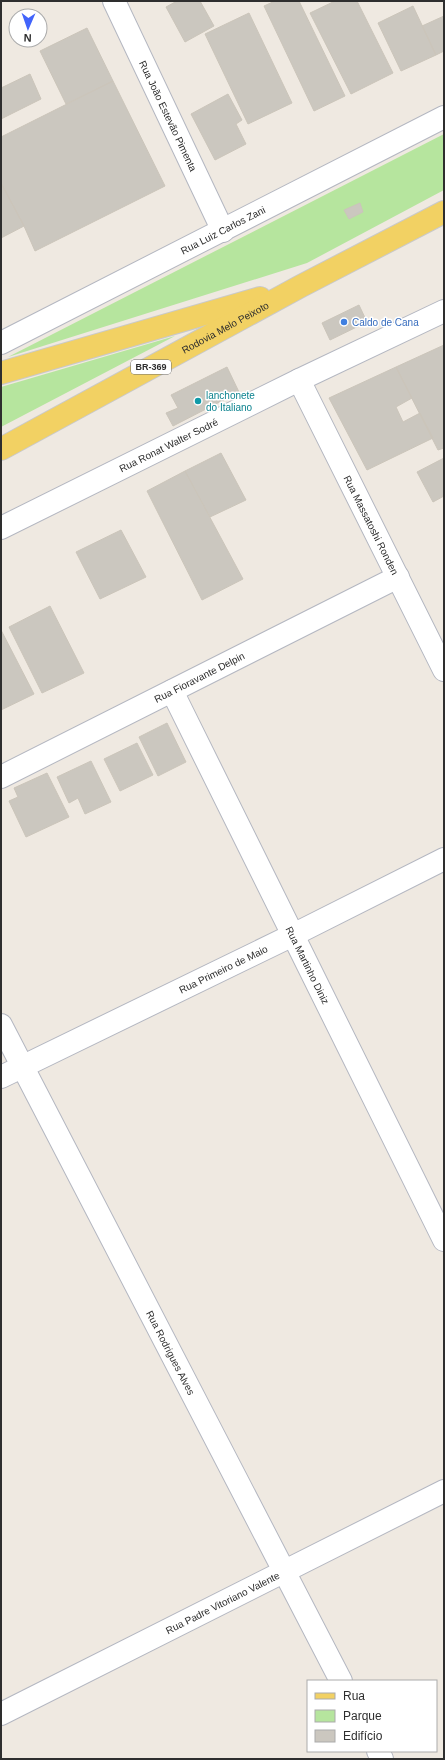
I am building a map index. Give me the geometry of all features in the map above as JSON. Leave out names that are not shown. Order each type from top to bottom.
[{"type":"main road","name":"Rodovia Melo Peixoto","points":[[1,449],[301,286],[444,212]]},
{"type":"main road","name":"Rodovia Melo Peixoto","points":[[1,373],[301,286]]},
{"type":"street","name":"Rua João Estevão Pimenta","points":[[114,1],[223,231]]},
{"type":"street","name":"Rua Luiz Carlos Zani","points":[[1,343],[223,231],[444,116]]},
{"type":"street","name":"Rua Ronat Walter Sodré","points":[[1,528],[300,380],[444,311]]},
{"type":"street","name":"Rua Massatoshi Ronden","points":[[300,380],[398,577],[436,634],[444,670]]},
{"type":"street","name":"Rua Fioravante Delpin","points":[[1,777],[398,577]]},
{"type":"street","name":"Rua Martinho Diniz","points":[[172,690],[444,1240]]},
{"type":"street","name":"Rua Primeiro de Maio","points":[[1,1077],[444,860]]},
{"type":"street","name":"Rua Rodrigues Alves","points":[[1,1025],[283,1572],[340,1680]]},
{"type":"street","name":"Rua Padre Vitoriano Valente","points":[[1,1714],[444,1492]]},
{"type":"green space","points":[[444,134],[444,190],[307,263],[8,357]]},
{"type":"green space","points":[[175,336],[1,427],[1,387]]},
{"type":"building","points":[[177,1],[200,1],[214,26],[185,42],[166,7]]},
{"type":"building","points":[[275,1],[299,1],[345,96],[314,111],[264,6]]},
{"type":"building","points":[[335,1],[357,1],[393,73],[351,94],[310,13]]},
{"type":"building","points":[[413,6],[436,55],[401,71],[378,23]]},
{"type":"building","points":[[249,13],[292,103],[248,124],[205,34]]},
{"type":"building","points":[[444,16],[444,51],[436,55],[422,26]]},
{"type":"building","points":[[87,28],[113,81],[66,104],[40,51]]},
{"type":"building","points":[[30,74],[41,99],[1,119],[1,88]]},
{"type":"building","points":[[113,81],[165,186],[35,251],[24,226],[1,183],[1,137]]},
{"type":"building","points":[[228,94],[242,120],[236,124],[246,144],[215,160],[191,114]]},
{"type":"building","points":[[1,183],[24,226],[1,238]]},
{"type":"building","points":[[360,203],[363,212],[349,219],[344,210]]},
{"type":"building","name":"Caldo de Cana","points":[[359,305],[367,322],[330,340],[322,323]]},
{"type":"building","points":[[444,345],[444,448],[438,450],[396,367]]},
{"type":"building","name":"lanchonete do Italiano","points":[[227,367],[239,392],[173,426],[166,413],[178,408],[171,395]]},
{"type":"building","points":[[396,367],[412,398],[396,407],[403,422],[420,413],[433,438],[367,470],[329,398]]},
{"type":"building","points":[[221,453],[246,500],[210,517],[185,471]]},
{"type":"building","points":[[444,458],[444,496],[433,502],[417,472]]},
{"type":"building","points":[[185,471],[243,579],[202,600],[147,491]]},
{"type":"building","points":[[121,530],[146,577],[100,599],[76,552]]},
{"type":"building","points":[[50,606],[84,673],[42,693],[9,627]]},
{"type":"building","points":[[1,630],[34,694],[1,710]]},
{"type":"building","points":[[167,723],[186,762],[158,776],[139,737]]},
{"type":"building","points":[[137,743],[153,775],[120,791],[104,759]]},
{"type":"building","points":[[91,761],[111,802],[85,814],[78,798],[69,803],[57,777]]},
{"type":"building","points":[[47,773],[69,817],[26,837],[9,801],[18,797],[14,788]]},
{"type":"place","name":"Caldo de Cana","points":[[344,322]]},
{"type":"place","name":"lanchonete do Italiano","points":[[198,401]]}]
